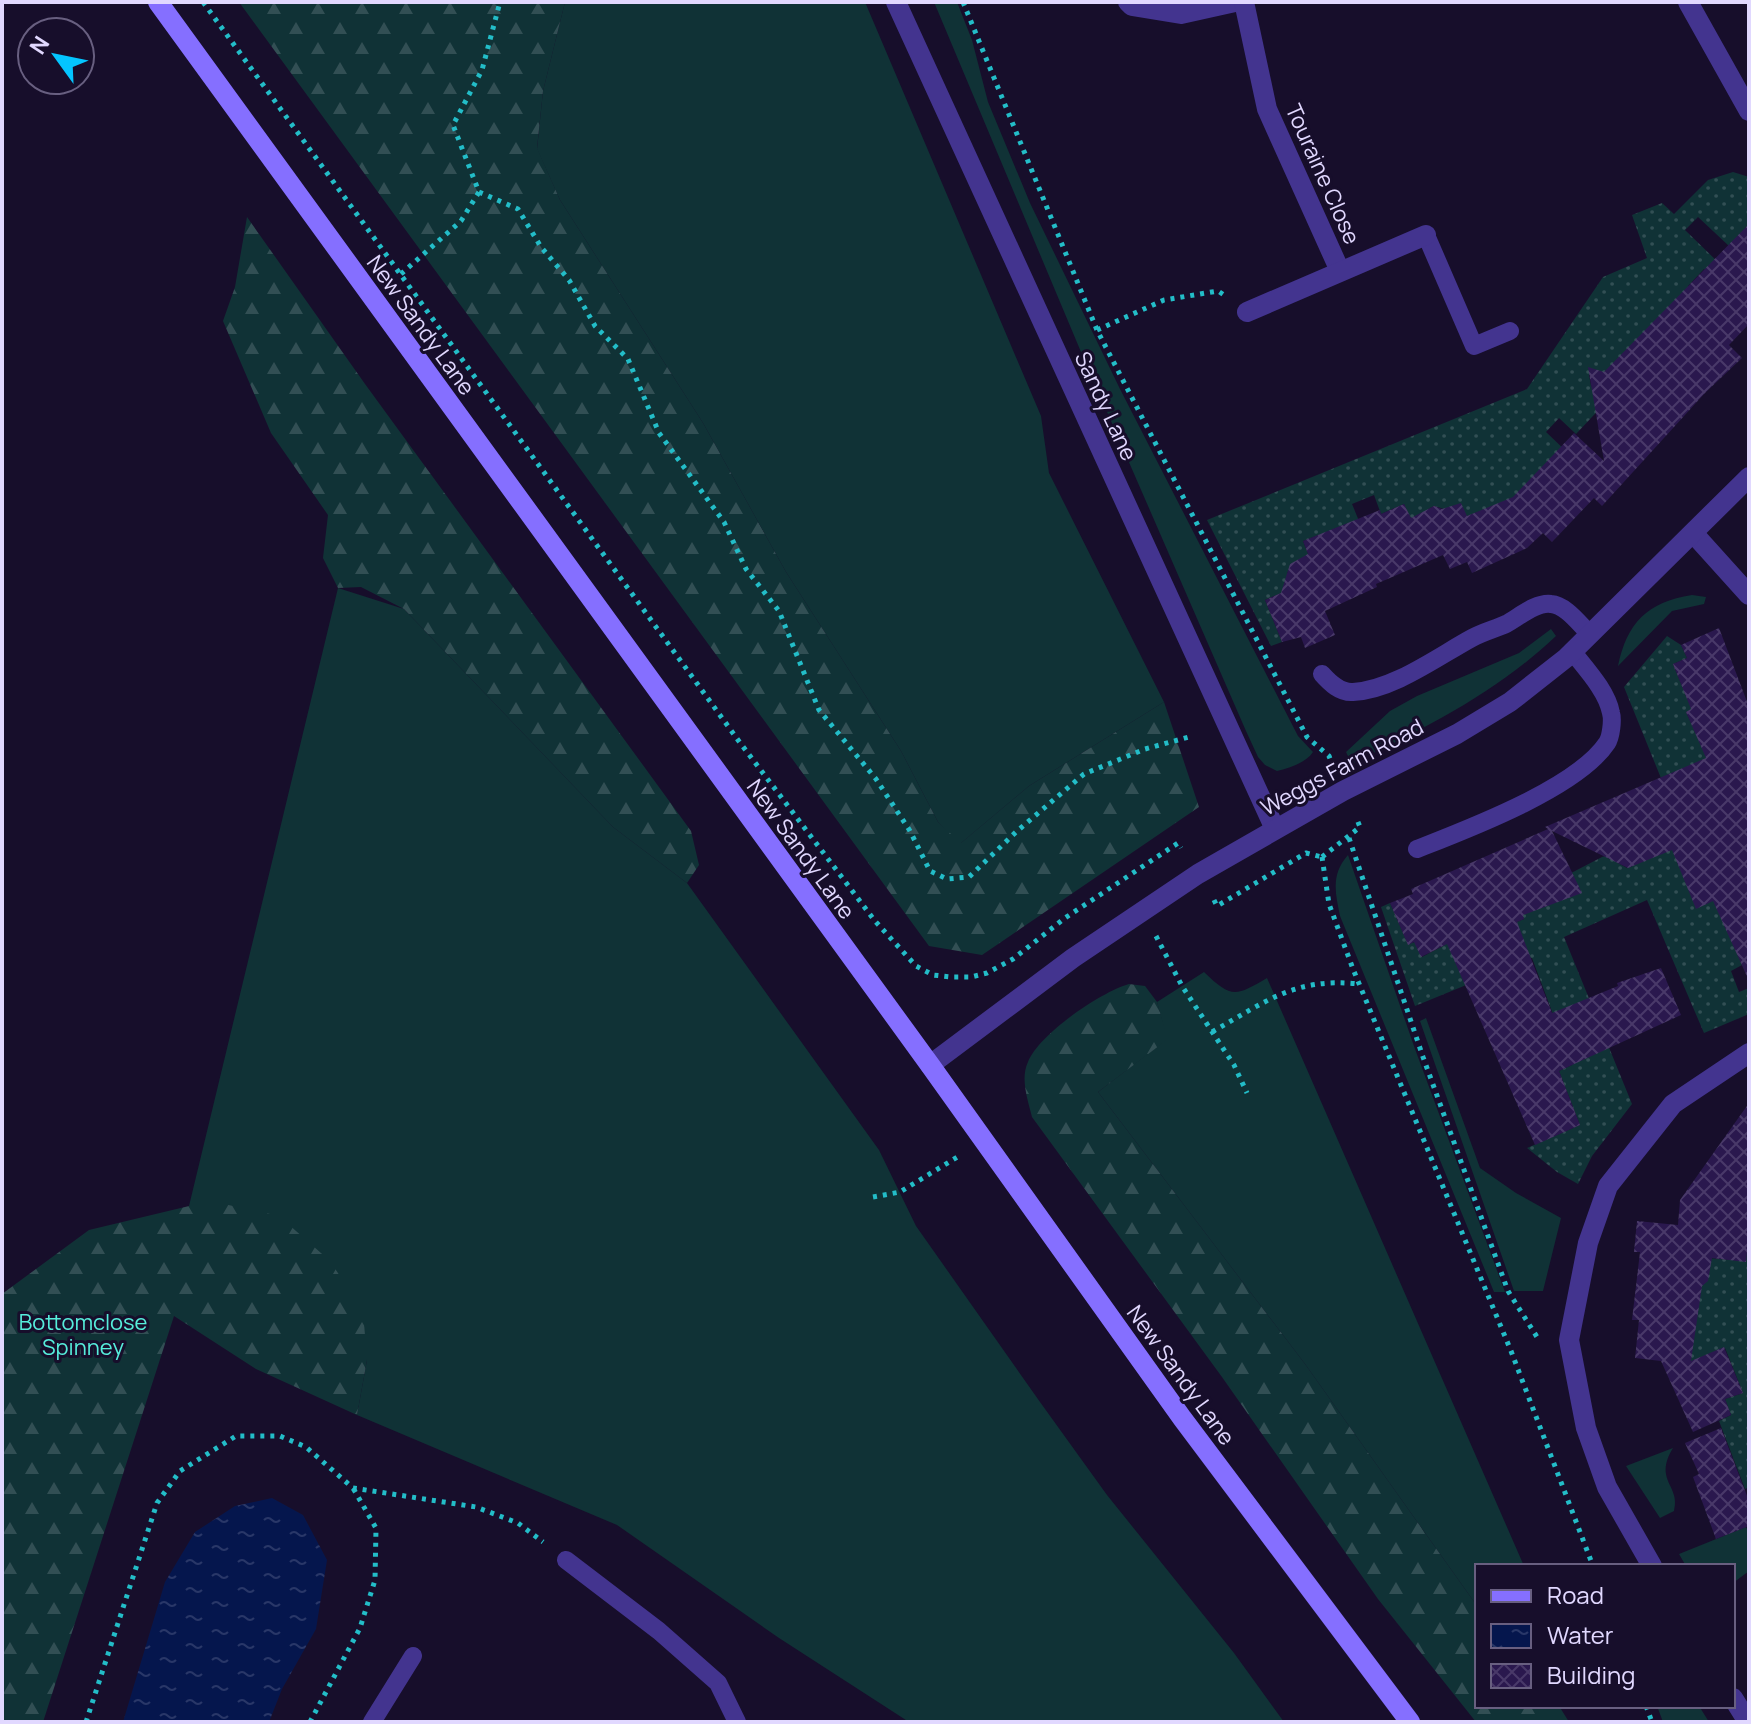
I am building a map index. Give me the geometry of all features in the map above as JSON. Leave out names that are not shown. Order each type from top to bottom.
[{"type":"street","name":"New Sandy Lane","points":[[158,2],[930,1065],[1182,1418],[1410,1722]]},
{"type":"street","name":"Sandy Lane","points":[[896,2],[1275,829]]},
{"type":"street","points":[[1128,2],[1132,6],[1181,14],[1235,2]]},
{"type":"street","name":"Touraine Close","points":[[1244,2],[1267,109],[1340,271]]},
{"type":"street","points":[[1688,2],[1749,111]]},
{"type":"street","name":"Touraine Close","points":[[1247,312],[1426,235]]},
{"type":"street","name":"Weggs Farm Road","points":[[930,1065],[1011,1002],[1142,910],[1275,829],[1457,734],[1510,702],[1572,651],[1749,477]]},
{"type":"street","points":[[1694,534],[1749,595]]},
{"type":"street","points":[[1651,1564],[1607,1487],[1586,1428],[1569,1340],[1588,1243],[1608,1186],[1673,1104],[1749,1053]]},
{"type":"street","points":[[1735,1701],[1748,1722]]},
{"type":"lane","points":[[1426,235],[1474,346],[1510,331]]},
{"type":"lane","points":[[1322,674],[1341,690],[1368,689],[1399,678],[1537,606],[1552,604],[1564,609],[1590,634]]},
{"type":"lane","points":[[1417,849],[1516,807],[1558,784],[1589,762],[1610,741],[1612,714],[1603,695],[1572,651]]},
{"type":"lane","points":[[566,1560],[659,1631],[718,1683],[737,1722]]},
{"type":"lane","points":[[372,1722],[413,1656]]},
{"type":"path","points":[[203,2],[738,740],[875,921],[916,966],[933,975],[951,977],[987,973],[1013,959],[1065,918],[1178,843]]},
{"type":"path","points":[[500,2],[482,70],[453,125],[479,192],[518,209],[541,247],[569,280],[595,326],[628,359],[659,433],[724,522],[746,569],[779,611],[819,710],[876,779],[910,831],[930,871],[947,879],[969,877],[1084,774],[1145,749],[1189,737]]},
{"type":"path","points":[[963,2],[1097,330],[1307,737],[1329,756],[1360,827],[1322,857],[1306,853],[1217,906]]},
{"type":"path","points":[[400,274],[461,221],[479,192]]},
{"type":"path","points":[[1097,330],[1164,300],[1218,291],[1247,312]]},
{"type":"path","points":[[1349,838],[1423,1057],[1508,1291],[1542,1344]]},
{"type":"path","points":[[1322,857],[1329,904],[1359,984],[1511,1351],[1592,1564]]},
{"type":"path","points":[[1142,910],[1182,986],[1234,1065],[1247,1093]]},
{"type":"path","points":[[1212,1032],[1296,987],[1322,982],[1359,984]]},
{"type":"path","points":[[873,1197],[900,1192],[984,1141]]},
{"type":"path","points":[[86,1722],[157,1503],[180,1471],[236,1436],[280,1436],[306,1447],[353,1488],[376,1528],[375,1580],[360,1628],[310,1722]]},
{"type":"path","points":[[353,1488],[476,1507],[518,1523],[566,1560]]},
{"type":"green space","points":[[239,2],[565,2],[543,91],[537,148],[560,200],[703,423],[786,572],[901,751],[938,822],[961,843],[1029,786],[1164,702],[1199,807],[982,955],[929,946]]},
{"type":"green space","points":[[565,2],[865,2],[1041,416],[1049,473],[1164,702],[1029,786],[960,844],[938,822],[901,751],[786,572],[703,423],[560,200],[537,149],[543,91]]},
{"type":"green space","points":[[934,2],[957,2],[972,40],[988,102],[1030,203],[1120,389],[1298,736],[1313,752],[1297,764],[1277,771],[1258,757],[1081,352]]},
{"type":"green space","points":[[1733,172],[1749,177],[1749,224],[1729,246],[1698,217],[1685,230],[1722,266],[1713,277],[1704,269],[1688,286],[1699,298],[1604,372],[1589,375],[1591,386],[1607,401],[1576,434],[1559,418],[1546,432],[1570,455],[1495,516],[1480,511],[1467,516],[1434,506],[1428,509],[1426,515],[1412,521],[1404,504],[1381,514],[1374,495],[1352,504],[1370,548],[1339,527],[1303,541],[1312,564],[1297,560],[1287,573],[1293,588],[1265,600],[1282,642],[1271,646],[1207,520],[1527,389],[1603,277],[1647,258],[1632,215],[1662,203],[1674,214],[1708,180]]},
{"type":"green space","points":[[247,217],[691,831],[699,865],[687,883],[613,827],[404,609],[361,587],[338,588],[323,558],[328,515],[271,433],[223,321],[235,287]]},
{"type":"green space","points":[[338,588],[404,609],[613,827],[687,883],[879,1150],[916,1226],[1040,1402],[1107,1495],[1234,1653],[1284,1722],[909,1722],[779,1638],[617,1525],[357,1415],[367,1360],[189,1206]]},
{"type":"green space","points":[[1692,595],[1706,597],[1704,604],[1672,611],[1618,666],[1627,638],[1642,617],[1663,603]]},
{"type":"green space","points":[[1551,629],[1556,636],[1484,692],[1433,723],[1352,764],[1346,752],[1390,711],[1417,696],[1519,653]]},
{"type":"green space","points":[[1667,636],[1681,645],[1687,658],[1673,664],[1689,703],[1704,704],[1686,712],[1691,723],[1746,699],[1749,711],[1716,780],[1714,900],[1742,965],[1731,971],[1739,992],[1749,988],[1749,1014],[1704,1033],[1647,900],[1564,937],[1632,1104],[1592,1156],[1578,1184],[1527,1148],[1580,1125],[1559,1071],[1572,1065],[1532,958],[1415,1006],[1381,907],[1390,903],[1408,944],[1415,942],[1422,957],[1443,946],[1437,936],[1491,933],[1524,919],[1517,901],[1602,857],[1614,853],[1618,863],[1627,868],[1639,863],[1680,825],[1624,687]]},
{"type":"green space","points":[[1348,855],[1415,1049],[1505,1292],[1494,1292],[1340,916],[1337,876]]},
{"type":"green space","points":[[1204,972],[1221,987],[1234,992],[1267,978],[1523,1564],[1475,1564],[1475,1603],[1305,1364],[1098,1092],[1167,1039],[1157,1002]]},
{"type":"green space","points":[[1129,984],[1145,986],[1157,1002],[1168,1039],[1098,1092],[1305,1364],[1475,1603],[1475,1708],[1560,1708],[1569,1722],[1476,1722],[1378,1599],[1222,1377],[1032,1117],[1025,1075],[1034,1051],[1057,1027],[1117,988]]},
{"type":"green space","points":[[1426,1018],[1480,1168],[1561,1218],[1543,1291],[1514,1291],[1420,1021]]},
{"type":"green space","points":[[1749,1183],[1749,1487],[1745,1489],[1719,1421],[1731,1415],[1725,1399],[1743,1393],[1725,1348],[1674,1368],[1707,1258],[1746,1261]]},
{"type":"green space","name":"Bottomclose Spinney","points":[[210,1201],[279,1216],[330,1261],[363,1311],[367,1360],[357,1415],[256,1369],[174,1316],[43,1722],[2,1722],[2,1294],[89,1230]]},
{"type":"green space","points":[[1673,1448],[1666,1476],[1674,1495],[1674,1511],[1660,1518],[1626,1466]]},
{"type":"green space","points":[[1746,1527],[1749,1533],[1749,1571],[1735,1582],[1735,1564],[1685,1564],[1679,1554]]},
{"type":"green space","points":[[1658,1708],[1700,1708],[1709,1722],[1663,1722]]},
{"type":"water","points":[[272,1498],[303,1515],[327,1560],[316,1629],[282,1689],[269,1722],[123,1722],[165,1582],[195,1532],[235,1506]]},
{"type":"building","points":[[1749,224],[1749,324],[1729,345],[1742,358],[1705,393],[1602,506],[1594,498],[1552,542],[1543,533],[1527,548],[1472,573],[1467,562],[1450,569],[1443,555],[1376,584],[1377,587],[1325,611],[1335,635],[1305,648],[1301,637],[1282,642],[1265,600],[1281,593],[1290,564],[1308,554],[1303,541],[1380,510],[1381,514],[1404,504],[1411,518],[1434,506],[1442,509],[1461,503],[1467,516],[1513,497],[1574,433],[1604,461],[1588,367],[1604,372]]},
{"type":"building","points":[[1719,628],[1749,707],[1749,981],[1713,901],[1696,909],[1672,850],[1628,868],[1552,831],[1582,893],[1523,915],[1524,919],[1517,922],[1552,1013],[1618,986],[1617,983],[1661,968],[1681,1015],[1559,1071],[1580,1125],[1535,1145],[1447,944],[1421,957],[1414,942],[1408,945],[1390,903],[1413,894],[1411,889],[1548,829],[1545,827],[1706,758],[1686,712],[1691,709],[1673,664],[1687,658],[1681,645]]},
{"type":"building","points":[[1749,1103],[1749,1233],[1746,1262],[1712,1258],[1708,1281],[1702,1286],[1691,1361],[1724,1347],[1743,1393],[1725,1399],[1731,1415],[1693,1432],[1661,1361],[1635,1358],[1639,1320],[1632,1320],[1640,1252],[1634,1252],[1637,1221],[1678,1225],[1680,1200]]},
{"type":"building","points":[[1721,1428],[1749,1501],[1749,1526],[1716,1539],[1693,1477],[1699,1474],[1685,1443]]}]
